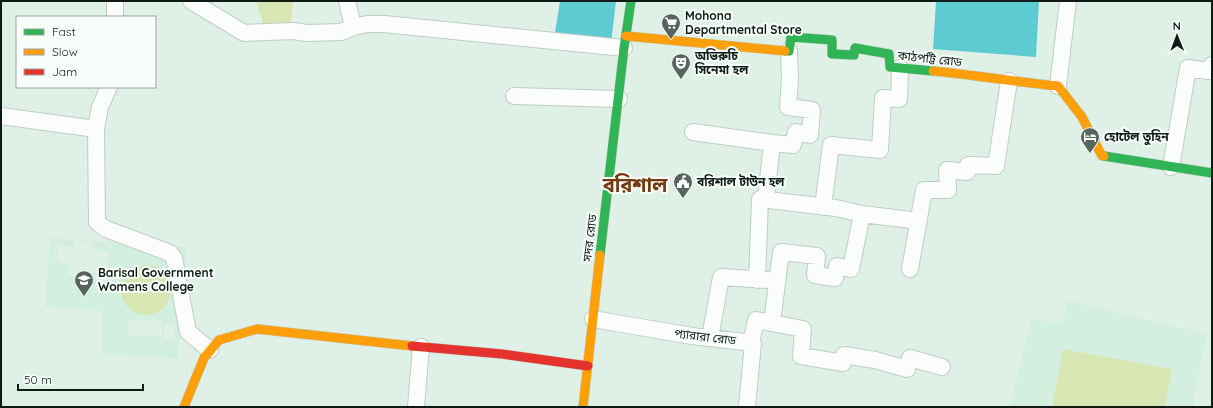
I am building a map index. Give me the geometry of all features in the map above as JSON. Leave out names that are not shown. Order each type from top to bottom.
[{"type":"street","points":[[115,1],[115,16]]},
{"type":"street","points":[[191,1],[244,33],[293,31],[307,33],[341,32],[366,24],[384,24],[625,42],[789,51],[790,80],[788,107],[812,110],[810,135],[796,132],[793,145],[693,132]]},
{"type":"street","points":[[347,1],[353,27]]},
{"type":"street","name":"সদর রোড","points":[[583,407],[631,1]]},
{"type":"street","points":[[1068,1],[1058,86],[1082,117],[1102,156],[1212,173]]},
{"type":"street","name":"কাঠপট্টি রোড","points":[[789,51],[791,37],[832,40],[832,54],[854,55],[855,48],[889,54],[890,67],[985,76],[1009,81],[1058,86]]},
{"type":"street","points":[[1171,167],[1188,68],[1209,71],[1212,65]]},
{"type":"street","points":[[823,207],[831,145],[880,150],[883,98],[898,99],[900,68]]},
{"type":"street","points":[[910,269],[924,190],[948,190],[947,170],[967,172],[968,165],[996,166],[1009,81]]},
{"type":"street","points":[[109,88],[100,107],[96,129],[97,222],[106,229],[170,253],[174,258],[188,332],[210,350]]},
{"type":"street","points":[[514,96],[619,99]]},
{"type":"street","points":[[1,116],[96,129]]},
{"type":"street","points":[[766,200],[772,143]]},
{"type":"street","points":[[758,280],[760,199],[919,222]]},
{"type":"street","points":[[772,323],[781,252],[817,256],[815,275],[835,278],[837,266],[851,269],[862,214]]},
{"type":"street","points":[[710,338],[721,277],[777,281]]},
{"type":"street","name":"প্যারারা রোড","points":[[593,319],[692,336],[753,343],[747,407]]},
{"type":"street","points":[[751,343],[756,320],[803,329],[800,356],[843,363],[844,355],[874,360],[907,369],[910,358],[942,367]]},
{"type":"street","points":[[184,407],[204,358],[219,340],[257,328],[421,347],[502,354],[588,366]]},
{"type":"street","points":[[416,407],[421,347]]},
{"type":"shaded area","name":"Barisal Government Womens College","points":[[50,238],[186,247],[178,359],[101,354],[103,311],[45,307]],"holes":[[[75,240],[93,243],[92,250],[109,252],[107,272],[89,270],[88,278],[68,275],[69,264],[57,262],[59,246],[74,247]],[[138,266],[171,295],[165,307],[154,314],[121,285],[127,274]],[[97,273],[113,275],[111,285],[96,283]],[[128,320],[162,320],[162,336],[129,336]],[[164,325],[175,325],[174,339],[164,339]]]},
{"type":"shaded area","points":[[1068,300],[1206,334],[1193,407],[1165,407],[1172,369],[1063,349],[1052,407],[1010,407],[1032,319],[1062,324]]},
{"type":"green space","points":[[256,1],[293,1],[290,28],[265,29]]},
{"type":"green space","points":[[146,265],[160,269],[167,276],[171,290],[167,304],[160,311],[146,315],[132,311],[125,304],[121,290],[125,276],[132,269]]},
{"type":"green space","points":[[1063,349],[1172,369],[1165,407],[1052,407]]},
{"type":"water","points":[[560,1],[616,1],[611,43],[554,39]]},
{"type":"water","points":[[936,1],[1039,1],[1036,57],[933,49]]},
{"type":"traffic: fast","points":[[600,255],[624,48],[631,1]]},
{"type":"traffic: fast","points":[[785,51],[789,51],[791,37],[832,40],[832,54],[854,55],[855,48],[889,54],[890,67],[933,71]]},
{"type":"traffic: fast","points":[[1104,156],[1212,173]]},
{"type":"traffic: slow","points":[[626,36],[785,51]]},
{"type":"traffic: slow","points":[[933,71],[1058,86],[1082,117],[1102,156],[1104,156]]},
{"type":"traffic: slow","points":[[583,407],[600,255]]},
{"type":"traffic: slow","points":[[184,407],[204,358],[219,340],[257,329],[412,346]]},
{"type":"traffic: jam","points":[[412,346],[502,354],[588,366]]},
{"type":"place","name":"Mohona Departmental Store","points":[[671,40]]},
{"type":"place","name":"অভিরুচি সিনেমা হল","points":[[681,80]]},
{"type":"place","name":"হোটেল তুহিন","points":[[1090,154]]},
{"type":"place","name":"বরিশাল টাউন হল","points":[[683,199]]},
{"type":"place","name":"Barisal Government Womens College","points":[[84,297]]},
{"type":"district","name":"বরিশাল","points":[[635,185]]}]
